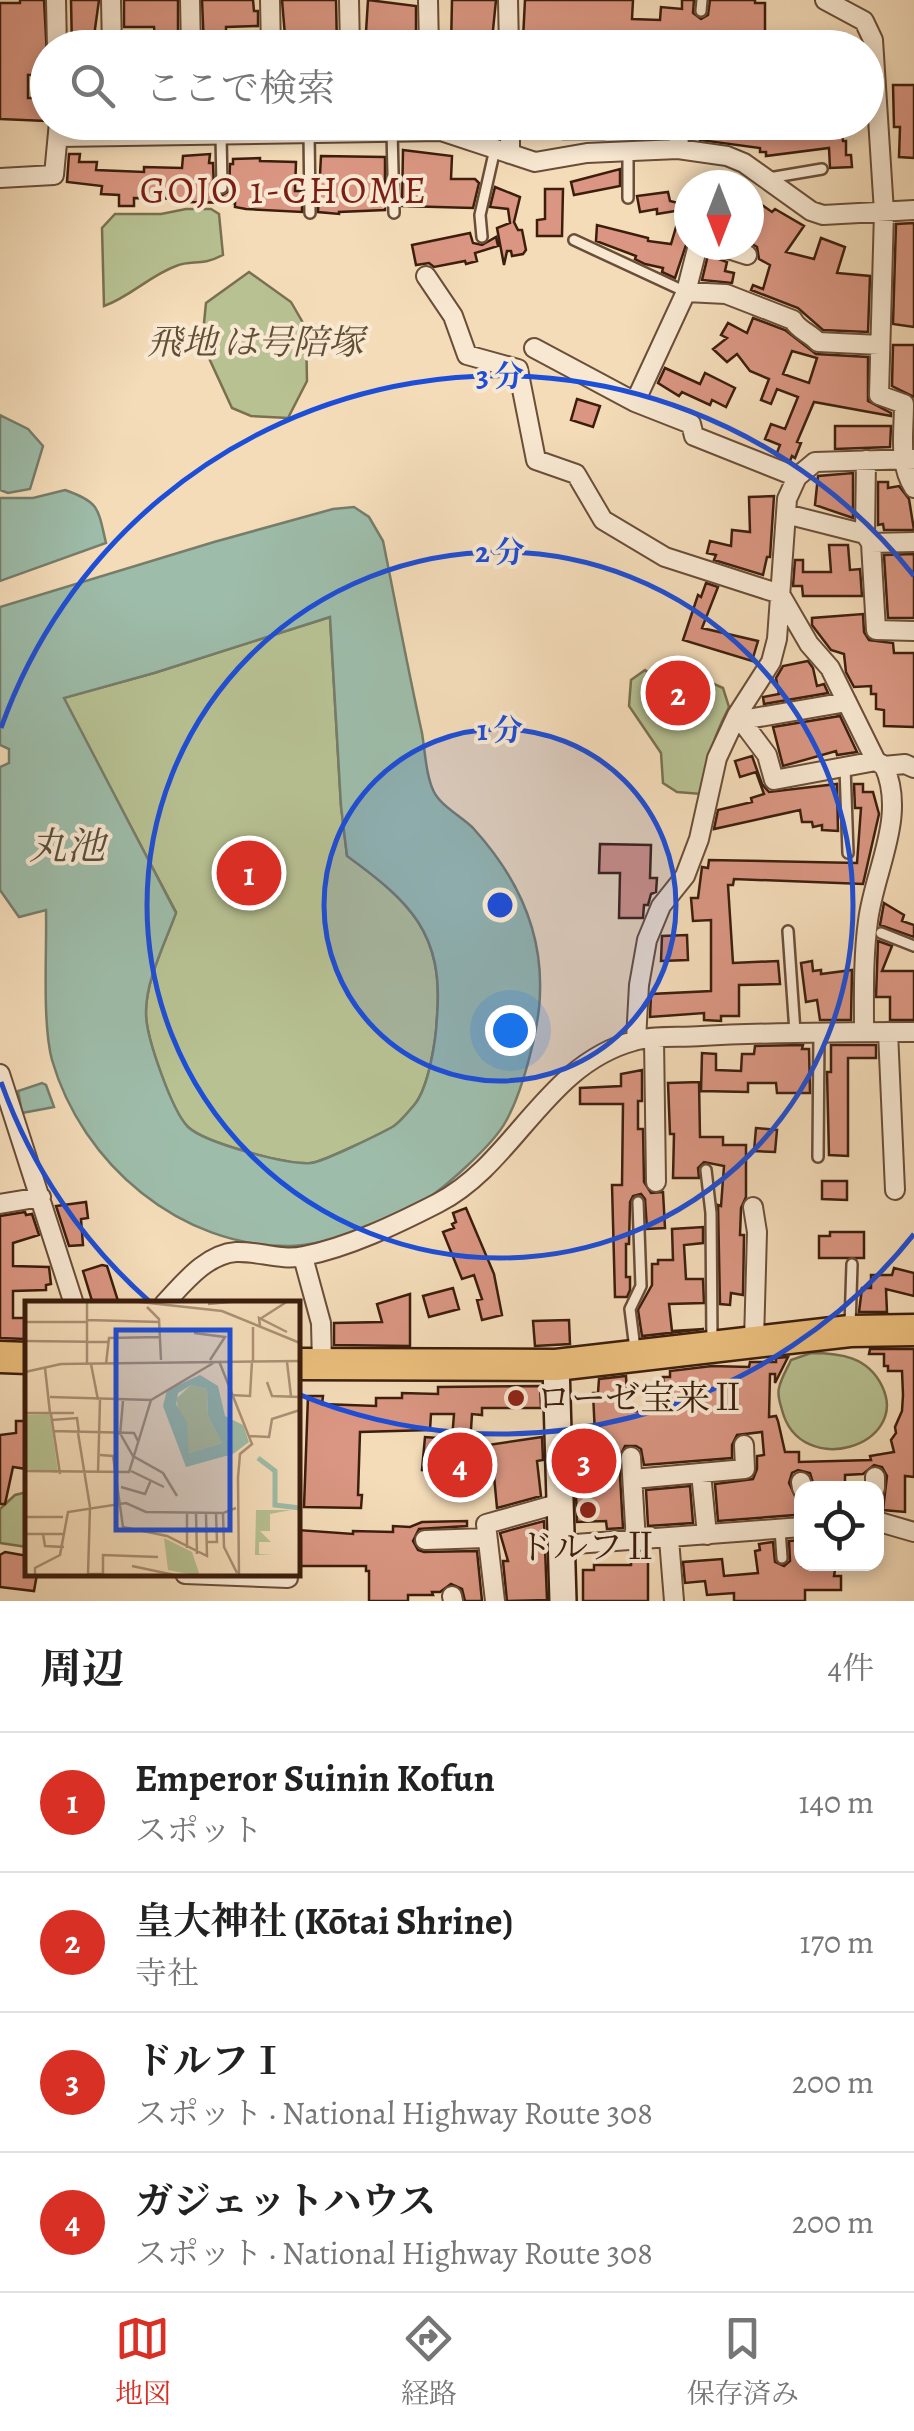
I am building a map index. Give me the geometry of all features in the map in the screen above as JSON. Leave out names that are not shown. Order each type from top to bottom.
[{"type":"highway","points":[[310,1364],[556,1365],[850,1331],[914,1330]]},
{"type":"highway","points":[[0,1357],[25,1358]]},
{"type":"street","points":[[56,0],[57,30]]},
{"type":"street","points":[[111,0],[112,30]]},
{"type":"street","points":[[190,0],[191,30]]},
{"type":"street","points":[[270,0],[271,30]]},
{"type":"street","points":[[349,0],[350,30]]},
{"type":"street","points":[[428,0],[429,30]]},
{"type":"street","points":[[508,0],[509,30]]},
{"type":"street","points":[[825,0],[864,21],[868,30]]},
{"type":"street","points":[[0,178],[54,175],[58,140]]},
{"type":"street","points":[[468,140],[534,162],[628,150],[678,149],[727,156],[824,215],[914,210]]},
{"type":"street","points":[[503,152],[506,140]]},
{"type":"street","points":[[678,149],[679,140]]},
{"type":"street","points":[[877,140],[884,212],[880,395],[904,404],[907,477],[914,488]]},
{"type":"street","points":[[635,402],[686,292],[694,260]]},
{"type":"street","points":[[426,276],[454,316],[467,355],[518,369],[536,460],[576,474],[603,520],[665,557],[780,594],[809,644],[830,668],[890,778],[890,824],[868,920],[864,1032]]},
{"type":"street","points":[[686,292],[726,294],[792,320],[818,342],[880,345]]},
{"type":"street","points":[[534,348],[635,402],[690,424],[694,436],[796,477]]},
{"type":"street","points":[[656,1182],[639,986],[647,940],[661,906],[684,876],[700,839],[717,758],[771,662],[777,638],[787,499],[796,477],[816,462],[909,459]]},
{"type":"street","points":[[866,460],[876,630],[914,631]]},
{"type":"street","points":[[786,514],[868,538],[914,542]]},
{"type":"street","points":[[740,718],[847,702]]},
{"type":"street","points":[[740,718],[767,755],[774,780],[845,767],[905,764],[914,768]]},
{"type":"street","points":[[167,1301],[200,1267],[234,1252],[303,1257],[363,1236],[441,1201],[498,1152],[556,1086],[597,1056],[645,1040],[795,1032],[914,1032]]},
{"type":"street","points":[[888,1032],[895,1190]]},
{"type":"street","points":[[1,1079],[73,1301]]},
{"type":"street","points":[[0,1204],[40,1198]]},
{"type":"street","points":[[753,1208],[757,1232],[754,1341]]},
{"type":"street","points":[[303,1257],[321,1323],[310,1364]]},
{"type":"street","points":[[556,1365],[563,1601]]},
{"type":"street","points":[[633,1479],[745,1469],[744,1445]]},
{"type":"street","points":[[631,1457],[636,1542]]},
{"type":"street","points":[[701,1473],[707,1535]]},
{"type":"street","points":[[495,1601],[486,1524],[561,1503]]},
{"type":"street","points":[[884,1523],[914,1532]]},
{"type":"street","points":[[562,1545],[794,1528]]},
{"type":"street","points":[[425,1540],[486,1538]]},
{"type":"street","points":[[669,1538],[674,1601]]},
{"type":"street","points":[[236,1576],[288,1578]]},
{"type":"lane","points":[[221,140],[222,188]]},
{"type":"lane","points":[[309,140],[310,213]]},
{"type":"lane","points":[[392,140],[394,213]]},
{"type":"lane","points":[[628,150],[628,198]]},
{"type":"lane","points":[[482,237],[480,215],[503,152]]},
{"type":"lane","points":[[766,178],[822,169]]},
{"type":"lane","points":[[574,240],[686,292]]},
{"type":"lane","points":[[845,767],[848,853]]},
{"type":"lane","points":[[788,931],[795,1032]]},
{"type":"lane","points":[[881,933],[914,946]]},
{"type":"lane","points":[[818,1157],[819,1032]]},
{"type":"lane","points":[[706,1170],[711,1213],[712,1346]]},
{"type":"lane","points":[[636,1357],[630,1310],[641,1286],[638,1202]]},
{"type":"lane","points":[[850,1331],[852,1264]]},
{"type":"lane","points":[[780,1529],[782,1558]]},
{"type":"green space","points":[[211,209],[219,214],[223,255],[176,266],[104,306],[102,228],[115,214],[161,214]]},
{"type":"green space","name":"飛地 は号陪塚","points":[[249,272],[291,302],[306,328],[307,381],[288,418],[251,416],[232,408],[202,343],[206,303]]},
{"type":"green space","points":[[330,617],[347,855],[389,888],[418,922],[435,963],[437,1017],[428,1075],[405,1116],[394,1126],[339,1153],[300,1163],[211,1140],[188,1127],[175,1106],[155,1056],[146,1014],[152,976],[176,912],[63,698]]},
{"type":"green space","points":[[645,670],[665,686],[663,701],[667,714],[682,718],[687,688],[712,683],[723,688],[729,707],[711,749],[701,794],[677,792],[663,783],[661,753],[629,706],[631,680]]},
{"type":"green space","points":[[811,1353],[852,1359],[876,1376],[887,1407],[881,1425],[868,1438],[850,1447],[829,1449],[809,1444],[793,1432],[782,1410],[779,1388],[791,1360]]},
{"type":"green space","points":[[25,1492],[25,1547],[0,1543],[0,1509],[15,1495]]},
{"type":"water","points":[[0,415],[28,429],[43,446],[30,489],[8,493],[0,490]]},
{"type":"water","points":[[65,490],[96,508],[106,543],[0,581],[0,498],[33,498]]},
{"type":"water","name":"丸池","points":[[354,507],[369,517],[383,541],[431,786],[442,802],[488,846],[523,903],[536,945],[539,1005],[524,1076],[506,1121],[479,1154],[441,1189],[406,1211],[340,1237],[291,1246],[250,1243],[211,1232],[142,1193],[112,1165],[66,1098],[49,1045],[46,910],[19,917],[0,890],[0,767],[9,763],[9,749],[0,745],[0,607],[333,509]],"holes":[[[330,617],[347,856],[405,905],[428,941],[438,988],[435,1038],[424,1086],[415,1104],[394,1126],[327,1158],[300,1163],[211,1140],[188,1127],[175,1106],[155,1056],[146,1014],[152,976],[176,913],[64,698]]]},
{"type":"water","points":[[42,1083],[54,1107],[22,1113],[18,1091]]},
{"type":"building","points":[[44,0],[46,30],[30,30],[30,120],[0,119],[0,3]]},
{"type":"building","points":[[71,0],[99,0],[95,30],[72,30]]},
{"type":"building","points":[[124,0],[178,0],[178,30],[124,27]]},
{"type":"building","points":[[202,0],[253,0],[258,26],[203,30]]},
{"type":"building","points":[[282,0],[336,0],[337,30],[284,30]]},
{"type":"building","points":[[368,0],[416,6],[416,30],[366,30]]},
{"type":"building","points":[[452,0],[496,0],[493,30],[451,30]]},
{"type":"building","points":[[525,0],[633,0],[632,19],[660,20],[661,7],[682,9],[682,0],[694,0],[693,13],[701,19],[708,15],[710,0],[765,3],[765,30],[523,30]]},
{"type":"building","points":[[893,85],[914,85],[914,158],[899,157],[900,127],[894,127]]},
{"type":"building","points":[[700,140],[843,140],[852,167],[830,168],[829,148],[766,156],[760,148]]},
{"type":"building","points":[[403,150],[452,156],[451,179],[475,179],[479,183],[473,208],[402,206]]},
{"type":"building","points":[[69,154],[80,154],[79,162],[97,162],[96,170],[144,172],[144,167],[182,168],[183,156],[210,154],[214,189],[221,196],[229,191],[233,159],[296,162],[295,191],[302,191],[302,212],[246,209],[235,207],[235,203],[189,199],[134,198],[134,206],[119,206],[119,195],[101,194],[102,186],[67,182]]},
{"type":"building","points":[[321,156],[385,157],[385,210],[318,212]]},
{"type":"building","points":[[620,169],[620,186],[574,195],[571,182]]},
{"type":"building","points":[[495,187],[520,197],[514,222],[522,230],[526,250],[512,256],[507,251],[504,265],[497,228],[510,223],[508,209],[490,207]]},
{"type":"building","points":[[545,189],[563,189],[562,236],[537,236],[537,220],[545,219]]},
{"type":"building","points":[[668,192],[674,211],[640,212],[637,196]]},
{"type":"building","points":[[764,206],[804,226],[786,252],[814,259],[821,238],[845,247],[837,273],[870,276],[868,332],[823,330],[798,308],[751,290],[753,285],[763,289],[770,265],[761,260],[764,260]]},
{"type":"building","points":[[914,223],[914,327],[893,324],[896,224]]},
{"type":"building","points":[[597,225],[648,241],[671,244],[674,234],[674,260],[681,260],[675,278],[662,272],[663,268],[645,264],[636,256],[596,241]]},
{"type":"building","points":[[470,233],[473,243],[482,245],[496,237],[498,246],[475,253],[477,261],[466,264],[465,261],[434,267],[429,263],[416,265],[412,245]]},
{"type":"building","points":[[707,260],[727,262],[725,271],[734,273],[732,283],[702,280]]},
{"type":"building","points":[[753,318],[785,330],[816,354],[868,357],[868,401],[891,416],[814,402],[797,442],[801,443],[795,458],[792,456],[790,461],[776,455],[780,445],[765,439],[771,424],[785,429],[798,397],[777,389],[771,404],[761,400],[769,379],[750,371],[737,354],[727,362],[713,349],[727,338],[721,335],[728,323],[747,333]],"holes":[[[792,351],[817,358],[809,383],[783,374]]]},
{"type":"building","points":[[893,345],[914,345],[914,397],[892,386]]},
{"type":"building","points":[[665,368],[700,384],[705,373],[735,388],[726,407],[712,400],[710,405],[682,392],[679,396],[658,383]]},
{"type":"building","points":[[577,399],[600,406],[593,427],[571,420]]},
{"type":"building","points":[[835,426],[891,426],[890,447],[835,449]]},
{"type":"building","points":[[853,473],[853,518],[815,505],[818,476]]},
{"type":"building","points":[[878,482],[888,482],[888,488],[899,486],[909,499],[914,530],[884,530],[883,524],[878,525]]},
{"type":"building","points":[[774,496],[770,557],[763,575],[714,560],[716,555],[707,553],[710,541],[731,546],[732,530],[750,532],[749,497]]},
{"type":"building","points":[[829,545],[848,545],[850,570],[860,569],[862,596],[803,596],[802,586],[793,586],[795,560],[803,560],[803,572],[831,572]]},
{"type":"building","points":[[914,554],[914,618],[888,618],[884,555]]},
{"type":"building","points":[[706,583],[718,587],[702,628],[758,641],[752,661],[683,640]]},
{"type":"building","points":[[863,614],[864,632],[869,640],[893,643],[894,653],[914,653],[914,727],[884,726],[884,710],[876,709],[876,694],[871,694],[871,686],[854,687],[846,672],[844,654],[831,650],[812,625],[812,618]]},
{"type":"building","points":[[808,661],[817,686],[824,684],[828,693],[764,704],[763,697],[779,694],[776,678],[783,666]]},
{"type":"building","points":[[840,716],[857,752],[837,755],[836,751],[783,766],[773,727]]},
{"type":"building","points":[[752,756],[769,792],[837,784],[838,831],[802,822],[800,810],[714,829],[718,810],[752,802],[751,798],[764,794],[756,772],[740,777],[735,761]]},
{"type":"building","points":[[854,784],[863,784],[863,792],[873,792],[879,814],[863,884],[734,879],[733,885],[728,885],[733,963],[778,961],[780,984],[739,985],[739,1016],[721,1016],[721,1021],[704,1020],[704,1013],[650,1017],[651,994],[711,991],[711,920],[693,921],[691,898],[698,898],[702,867],[708,868],[709,860],[857,863],[861,808],[855,808]]},
{"type":"building","points":[[600,844],[651,845],[650,878],[657,878],[656,892],[644,905],[643,918],[619,918],[620,873],[599,873]]},
{"type":"building","points":[[884,903],[904,915],[902,921],[914,925],[914,937],[880,925]]},
{"type":"building","points":[[687,935],[688,960],[661,961],[662,936]]},
{"type":"building","points":[[878,941],[892,946],[882,971],[914,971],[914,1020],[890,1020],[890,997],[876,997]]},
{"type":"building","points":[[812,961],[813,971],[821,970],[821,974],[852,970],[851,1020],[820,1020],[817,1000],[806,1002],[801,963]]},
{"type":"building","points":[[803,1045],[802,1049],[809,1049],[810,1093],[777,1093],[776,1083],[748,1083],[748,1092],[701,1091],[702,1053],[716,1054],[716,1070],[741,1071],[742,1054],[754,1054],[755,1046]]},
{"type":"building","points":[[831,1045],[876,1045],[876,1058],[848,1058],[848,1156],[829,1155],[827,1072],[831,1072]]},
{"type":"building","points":[[642,1070],[638,1129],[643,1129],[644,1182],[651,1193],[663,1192],[665,1228],[647,1229],[645,1199],[641,1194],[633,1196],[626,1244],[630,1290],[627,1297],[615,1297],[612,1185],[622,1185],[623,1104],[580,1104],[580,1088],[621,1086],[621,1074]]},
{"type":"building","points":[[699,1082],[700,1137],[723,1137],[723,1145],[746,1145],[746,1197],[741,1208],[740,1235],[744,1235],[743,1295],[731,1293],[730,1305],[720,1304],[718,1205],[721,1206],[724,1166],[704,1162],[698,1168],[699,1178],[673,1178],[674,1134],[670,1134],[668,1083]]},
{"type":"building","points":[[756,1128],[777,1130],[775,1152],[754,1151]]},
{"type":"building","points":[[822,1181],[847,1181],[847,1200],[822,1199]]},
{"type":"building","points":[[86,1202],[88,1218],[81,1219],[83,1245],[69,1246],[56,1206]]},
{"type":"building","points":[[466,1208],[494,1274],[502,1315],[482,1320],[477,1300],[482,1299],[474,1275],[462,1279],[443,1232],[454,1228],[453,1213]]},
{"type":"building","points":[[32,1214],[39,1235],[13,1243],[13,1266],[49,1267],[51,1284],[46,1285],[46,1290],[13,1291],[13,1318],[25,1318],[25,1339],[0,1338],[0,1216]]},
{"type":"building","points":[[703,1227],[703,1243],[684,1245],[686,1279],[703,1279],[704,1303],[669,1304],[672,1331],[704,1329],[642,1336],[638,1310],[652,1285],[652,1264],[673,1260],[672,1229]]},
{"type":"building","points":[[830,1232],[864,1232],[864,1258],[819,1258],[819,1236],[830,1236]]},
{"type":"building","points":[[107,1266],[118,1301],[92,1301],[83,1271]]},
{"type":"building","points":[[894,1268],[914,1273],[914,1296],[886,1289],[887,1312],[859,1312],[862,1288],[871,1288],[871,1275],[892,1275]]},
{"type":"building","points":[[453,1288],[459,1309],[429,1317],[423,1296]]},
{"type":"building","points":[[410,1294],[410,1346],[334,1345],[334,1323],[382,1322],[377,1304]]},
{"type":"building","points":[[569,1320],[570,1344],[535,1346],[533,1321]]},
{"type":"building","points":[[870,1349],[914,1349],[914,1477],[905,1476],[905,1512],[884,1510],[887,1476],[882,1467],[874,1465],[863,1474],[845,1475],[845,1481],[812,1481],[810,1473],[798,1470],[792,1473],[789,1483],[794,1494],[794,1515],[718,1521],[715,1484],[753,1479],[757,1456],[764,1455],[762,1432],[737,1435],[732,1458],[644,1465],[641,1449],[625,1446],[619,1458],[623,1528],[607,1529],[606,1521],[577,1522],[574,1436],[595,1435],[593,1393],[598,1393],[599,1379],[626,1376],[628,1412],[656,1410],[654,1386],[664,1385],[663,1377],[670,1377],[670,1371],[749,1367],[750,1362],[776,1362],[776,1358],[788,1357],[775,1383],[775,1374],[770,1374],[769,1417],[776,1416],[785,1452],[799,1452],[799,1462],[871,1460],[870,1456],[894,1452],[891,1440],[902,1411],[903,1395],[902,1371],[888,1371],[884,1354],[869,1354]]},
{"type":"building","points":[[540,1386],[541,1408],[482,1408],[482,1415],[472,1414],[467,1445],[467,1499],[449,1498],[450,1472],[422,1470],[425,1437],[452,1439],[454,1414],[431,1414],[430,1430],[360,1432],[361,1508],[304,1507],[308,1396],[323,1396],[322,1404],[376,1406],[376,1398],[402,1398],[402,1393],[438,1394],[438,1387]]},
{"type":"building","points":[[16,1421],[25,1421],[25,1469],[13,1467],[5,1504],[0,1504],[0,1435],[16,1433]]},
{"type":"building","points":[[542,1437],[543,1460],[537,1461],[541,1496],[497,1508],[494,1476],[484,1477],[475,1447]]},
{"type":"building","points":[[690,1486],[693,1523],[648,1526],[646,1490]]},
{"type":"building","points":[[467,1521],[467,1526],[419,1529],[413,1541],[424,1552],[477,1551],[482,1601],[465,1601],[462,1589],[451,1584],[440,1592],[432,1592],[433,1595],[408,1595],[408,1601],[369,1601],[366,1566],[300,1566],[300,1530],[393,1532],[393,1526],[410,1527],[422,1522]]},
{"type":"building","points":[[544,1521],[547,1600],[507,1601],[503,1561],[508,1561],[500,1533]]},
{"type":"building","points":[[789,1541],[794,1541],[794,1571],[835,1571],[834,1576],[841,1576],[841,1590],[805,1590],[805,1601],[734,1601],[734,1593],[707,1595],[705,1581],[685,1583],[683,1562],[722,1559],[724,1576],[758,1573],[755,1551],[760,1550],[759,1544],[773,1542],[775,1562],[784,1566],[790,1561]]},
{"type":"building","points":[[5,1552],[25,1555],[25,1576],[37,1576],[34,1591],[0,1587],[0,1555]]},
{"type":"building","points":[[648,1555],[648,1601],[583,1601],[583,1570],[594,1570],[594,1565],[631,1565],[631,1556]]},
{"type":"place","name":"皇大神社 (Kōtai Shrine)","points":[[678,693]]},
{"type":"place","name":"Emperor Suinin Kofun","points":[[249,873]]},
{"type":"place","name":"ローゼ宝来Ⅱ","points":[[516,1398]]},
{"type":"place","name":"ドルフⅠ","points":[[584,1461]]},
{"type":"place","name":"ガジェットハウス","points":[[460,1465]]},
{"type":"place","name":"ドルフⅡ","points":[[588,1510]]},
{"type":"district","name":"GOJO 1-CHOME","points":[[284,190]]}]
